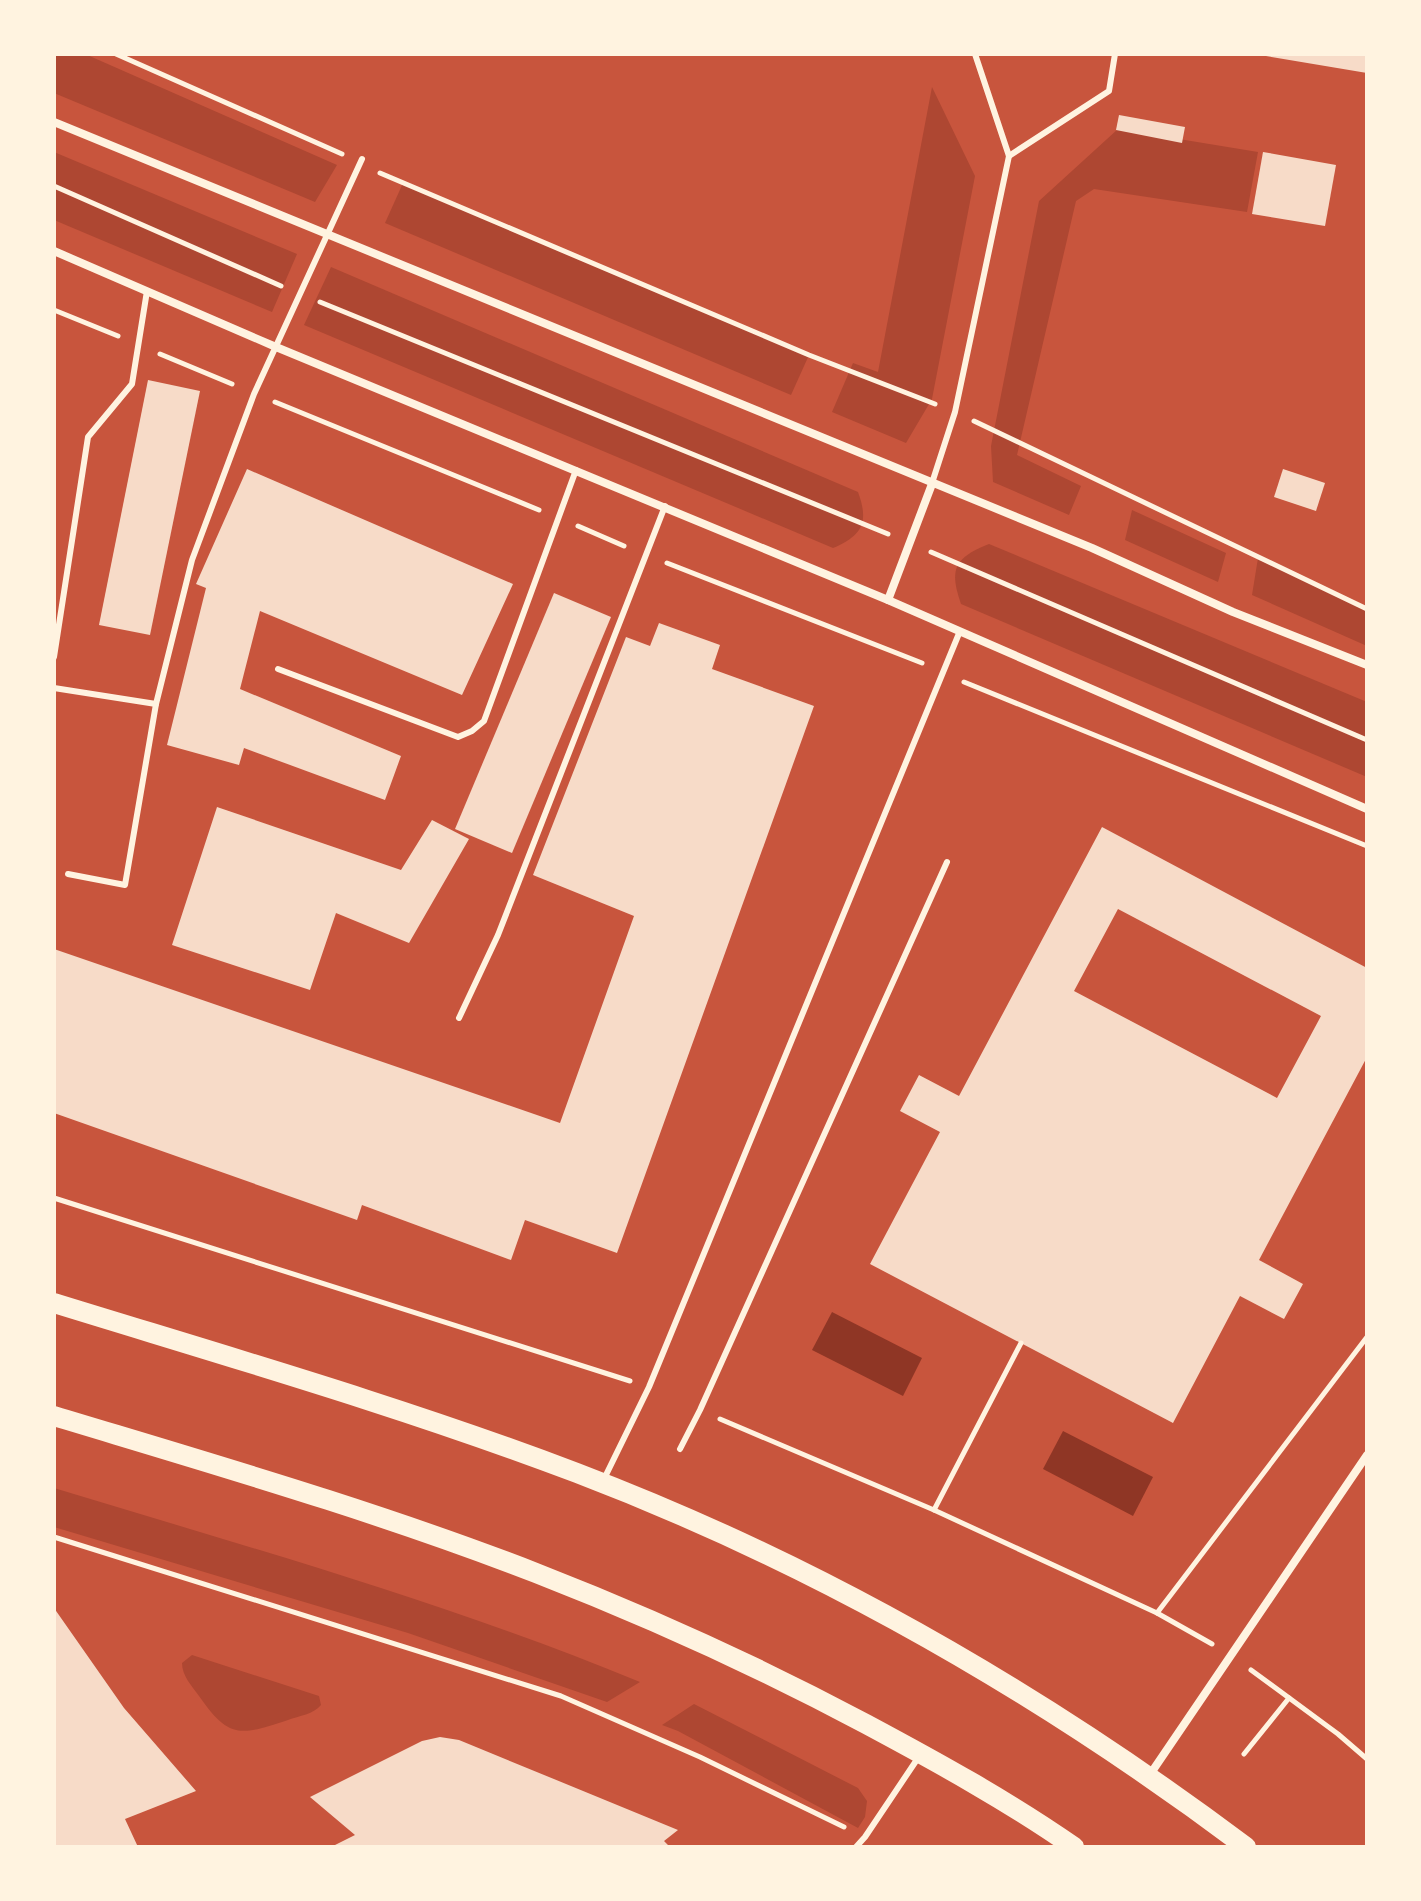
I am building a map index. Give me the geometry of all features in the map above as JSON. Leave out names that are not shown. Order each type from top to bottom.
[{"type":"main road","points":[[54,1303],[485,1439],[602,1483],[763,1554],[945,1648],[1034,1700],[1148,1776],[1246,1847]]},
{"type":"main road","points":[[54,1416],[322,1499],[535,1572],[719,1650],[807,1693],[980,1787],[1074,1847]]},
{"type":"street","points":[[54,122],[1092,548],[1233,612],[1367,665]]},
{"type":"street","points":[[54,251],[276,347],[888,600],[1367,809]]},
{"type":"street","points":[[888,600],[932,484]]},
{"type":"street","points":[[1148,1776],[1367,1455]]},
{"type":"lane","points":[[932,484],[955,412],[1009,156],[975,54]]},
{"type":"lane","points":[[1009,156],[1109,91],[1115,54]]},
{"type":"lane","points":[[68,874],[125,885],[156,704],[192,560],[254,394],[361,161]]},
{"type":"lane","points":[[54,657],[88,437],[132,384],[147,291]]},
{"type":"lane","points":[[278,669],[458,737],[472,731],[484,721],[576,470]]},
{"type":"lane","points":[[459,1018],[498,935],[665,506]]},
{"type":"lane","points":[[602,1483],[649,1387],[960,631]]},
{"type":"lane","points":[[54,688],[156,704]]},
{"type":"lane","points":[[680,1449],[947,862]]},
{"type":"lane","points":[[856,1847],[921,1754]]},
{"type":"path","points":[[116,54],[361,161],[384,175],[809,355],[955,412],[1367,609]]},
{"type":"path","points":[[54,186],[300,294],[910,542],[1367,740]]},
{"type":"path","points":[[54,310],[647,555],[943,672],[1367,846]]},
{"type":"path","points":[[54,1198],[649,1387]]},
{"type":"path","points":[[1157,1613],[1367,1337]]},
{"type":"path","points":[[934,1510],[1021,1343]]},
{"type":"path","points":[[700,1410],[934,1510],[1157,1613],[1230,1654],[1367,1759]]},
{"type":"path","points":[[54,1537],[561,1696],[700,1757],[865,1837]]},
{"type":"path","points":[[1244,1754],[1289,1698]]},
{"type":"shaded area","points":[[54,54],[85,54],[337,165],[315,202],[54,93]]},
{"type":"shaded area","points":[[932,87],[975,176],[932,399],[906,443],[832,412],[853,363],[878,372]]},
{"type":"shaded area","points":[[1118,129],[1258,152],[1247,212],[1094,189],[1076,201],[1017,455],[1081,486],[1069,515],[993,482],[991,446],[1039,201]]},
{"type":"shaded area","points":[[54,152],[297,254],[272,312],[54,220]]},
{"type":"shaded area","points":[[403,183],[809,355],[791,395],[385,223]]},
{"type":"shaded area","points":[[331,267],[858,492],[863,512],[861,526],[851,538],[833,548],[304,325]]},
{"type":"shaded area","points":[[1132,510],[1226,553],[1218,582],[1125,540]]},
{"type":"shaded area","points":[[989,544],[1367,702],[1367,777],[961,604],[955,582],[957,566],[968,554]]},
{"type":"shaded area","points":[[1258,558],[1367,609],[1367,646],[1252,595]]},
{"type":"shaded area","points":[[832,1312],[922,1358],[903,1396],[812,1350]]},
{"type":"shaded area","points":[[1063,1431],[1153,1477],[1133,1516],[1043,1469]]},
{"type":"shaded area","points":[[54,1488],[423,1602],[640,1682],[607,1702],[408,1633],[54,1527]]},
{"type":"shaded area","points":[[192,1655],[319,1696],[321,1705],[314,1711],[258,1729],[247,1731],[228,1727],[209,1710],[186,1677],[182,1663]]},
{"type":"shaded area","points":[[694,1704],[858,1788],[867,1801],[865,1817],[858,1828],[662,1725]]},
{"type":"building","points":[[1367,54],[1367,73],[1266,56]]},
{"type":"building","points":[[1119,115],[1185,127],[1182,143],[1116,130]]},
{"type":"building","points":[[1263,152],[1336,165],[1325,226],[1252,214]]},
{"type":"building","points":[[148,380],[200,391],[150,635],[99,625]]},
{"type":"building","points":[[247,469],[513,584],[462,695],[260,611],[240,689],[401,756],[385,800],[244,748],[239,765],[167,745],[206,588],[196,584]]},
{"type":"building","points":[[1283,469],[1325,483],[1316,511],[1274,497]]},
{"type":"building","points":[[554,593],[611,617],[512,853],[455,829]]},
{"type":"building","points":[[659,623],[720,645],[712,669],[814,706],[617,1253],[525,1220],[511,1260],[362,1205],[357,1220],[54,1113],[54,949],[560,1123],[634,916],[533,875],[626,637],[650,646]]},
{"type":"building","points":[[217,807],[401,870],[432,820],[469,839],[409,943],[336,913],[310,990],[172,945]]},
{"type":"building","points":[[1102,827],[1367,968],[1367,1057],[1259,1260],[1303,1284],[1284,1319],[1240,1296],[1173,1423],[870,1264],[940,1132],[900,1111],[919,1075],[959,1096]],"holes":[[[1118,909],[1321,1016],[1277,1098],[1074,991]]]},
{"type":"building","points":[[54,1608],[124,1708],[196,1791],[125,1819],[138,1847],[54,1847]]},
{"type":"building","points":[[440,1737],[459,1740],[678,1830],[664,1841],[670,1847],[331,1847],[355,1835],[310,1797],[422,1741]]}]
